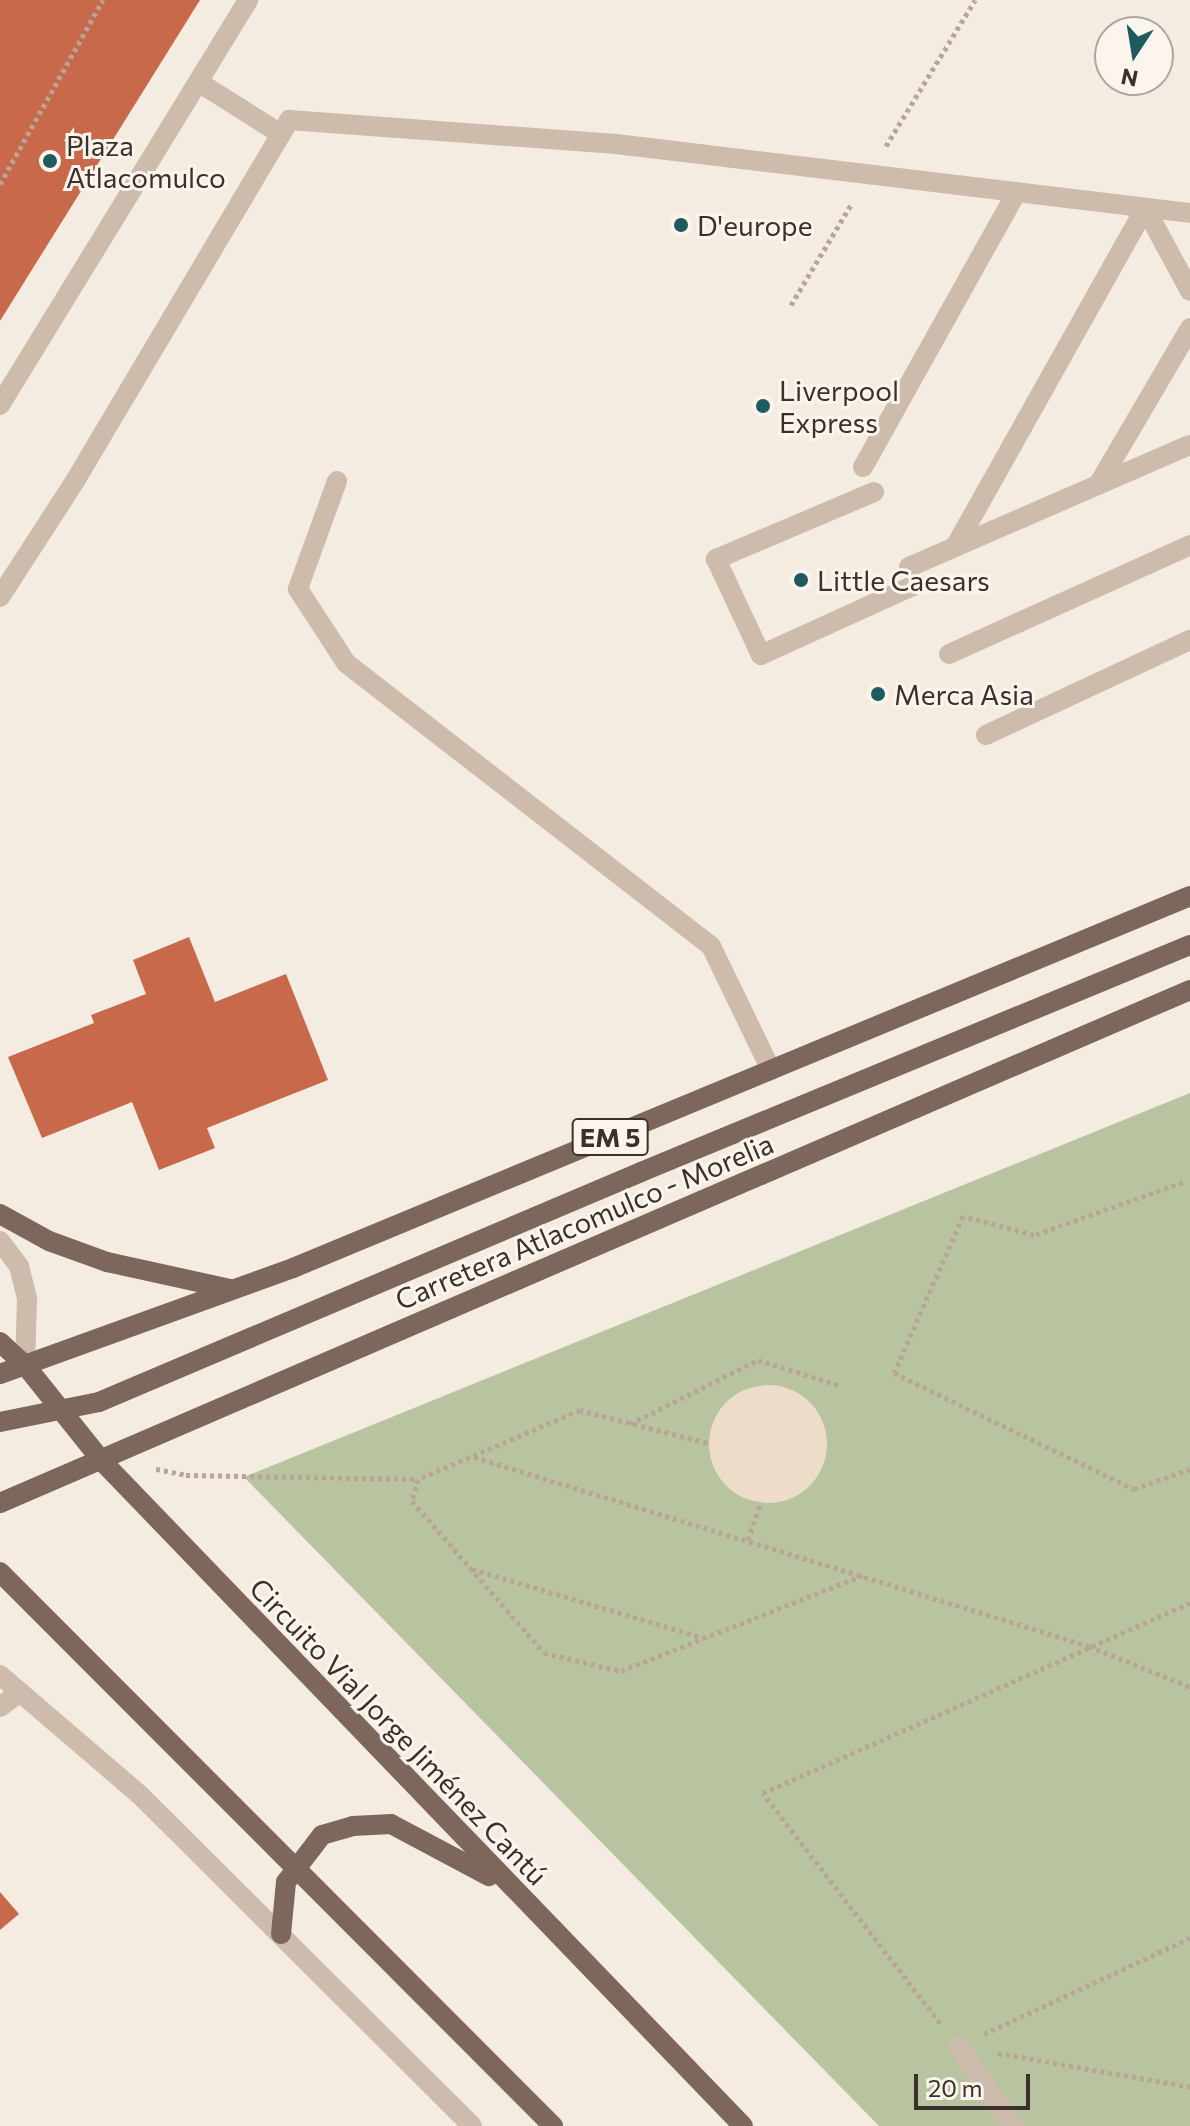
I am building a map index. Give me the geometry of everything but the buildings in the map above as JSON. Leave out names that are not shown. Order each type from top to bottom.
[{"type":"main road","name":"EM 5","points":[[0,1374],[293,1268],[1190,896]]},
{"type":"main road","points":[[0,1422],[99,1402],[641,1172],[1190,945]]},
{"type":"main road","name":"Carretera Atlacomulco - Morelia","points":[[0,1503],[1190,990]]},
{"type":"main road","points":[[0,1214],[49,1241],[107,1262],[230,1289]]},
{"type":"main road","name":"Circuito Vial Jorge Jiménez Cantú","points":[[0,1342],[25,1365],[101,1460],[510,1888],[743,2126]]},
{"type":"main road","points":[[0,1572],[553,2126]]},
{"type":"main road","points":[[281,1934],[286,1882],[322,1835],[353,1826],[391,1824],[510,1888]]},
{"type":"street","points":[[0,405],[200,83],[248,0]]},
{"type":"street","points":[[200,83],[279,133]]},
{"type":"street","points":[[0,597],[75,481],[289,120],[616,144],[1190,213]]},
{"type":"street","points":[[863,467],[1017,192]]},
{"type":"street","points":[[1145,208],[1190,291]]},
{"type":"street","points":[[955,547],[1145,208]]},
{"type":"street","points":[[1098,485],[1190,328]]},
{"type":"street","points":[[874,492],[716,559],[761,655],[913,575],[955,547],[1190,445]]},
{"type":"street","points":[[337,481],[298,589],[346,663],[711,946],[771,1070]]},
{"type":"street","points":[[949,654],[1190,545]]},
{"type":"street","points":[[986,735],[1190,640]]},
{"type":"street","points":[[0,1241],[19,1266],[27,1299],[25,1365]]},
{"type":"street","points":[[0,1675],[141,1796],[472,2126]]},
{"type":"street","points":[[0,1707],[20,1692]]},
{"type":"street","points":[[958,2046],[1013,2126]]},
{"type":"path","points":[[0,184],[103,0]]},
{"type":"path","points":[[1183,1182],[1034,1235],[963,1216],[894,1373],[1134,1489],[1190,1469]]},
{"type":"path","points":[[629,1424],[758,1360],[842,1386]]},
{"type":"path","points":[[101,1460],[186,1475],[418,1479],[580,1410],[707,1443]]},
{"type":"path","points":[[473,1457],[1089,1646],[1190,1687]]},
{"type":"path","points":[[418,1479],[412,1501],[544,1653],[621,1671],[864,1575]]},
{"type":"path","points":[[748,1540],[760,1505]]},
{"type":"path","points":[[472,1569],[705,1638]]},
{"type":"path","points":[[1190,1603],[763,1793],[958,2046],[1190,2087]]},
{"type":"path","points":[[958,2046],[1190,1938]]},
{"type":"green space","points":[[1190,1093],[1190,2126],[879,2126],[244,1477]]},
{"type":"shaded area","points":[[768,1385],[791,1390],[810,1402],[822,1421],[827,1444],[822,1467],[810,1486],[791,1498],[768,1503],[745,1498],[726,1486],[714,1467],[709,1444],[714,1421],[726,1402],[745,1390]]},
{"type":"place","name":"Plaza Atlacomulco","points":[[50,161]]},
{"type":"place","name":"D'europe","points":[[681,225]]},
{"type":"place","name":"Liverpool Express","points":[[763,406]]},
{"type":"place","name":"Little Caesars","points":[[801,580]]},
{"type":"place","name":"Merca Asia","points":[[878,694]]}]
